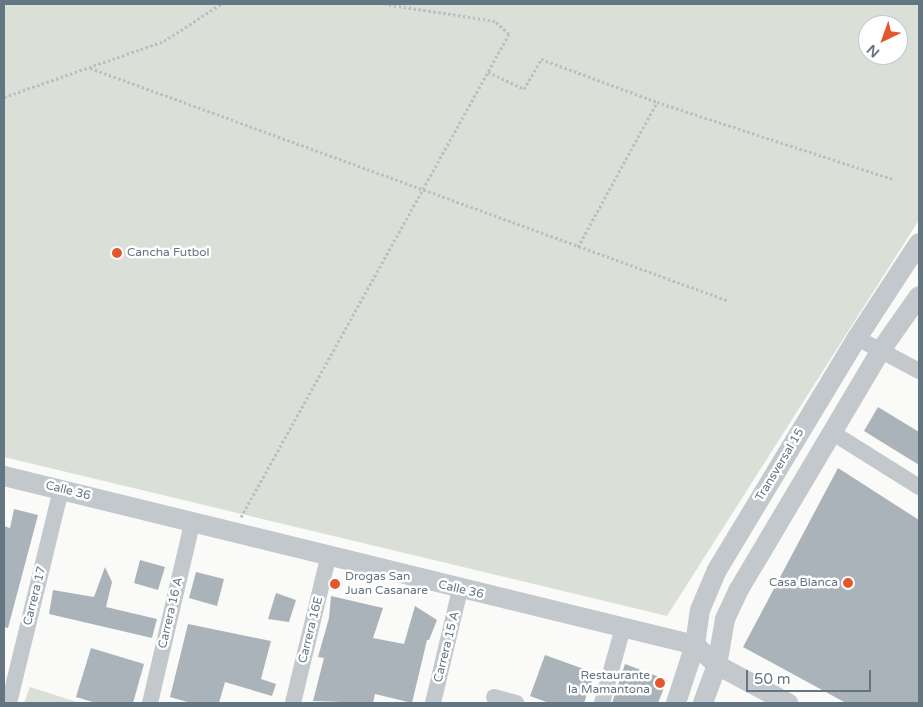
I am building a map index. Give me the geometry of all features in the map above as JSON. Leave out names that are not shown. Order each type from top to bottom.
[{"type":"street","name":"Transversal 15","points":[[676,703],[695,645],[700,610],[717,570],[857,338],[919,243]]},
{"type":"street","points":[[703,703],[717,665],[725,619],[738,591],[881,350],[919,296]]},
{"type":"street","points":[[857,338],[919,371]]},
{"type":"street","points":[[833,433],[919,487]]},
{"type":"street","name":"Calle 36","points":[[4,476],[328,558],[695,645],[717,665],[788,703]]},
{"type":"street","name":"Carrera 17","points":[[9,703],[61,489]]},
{"type":"street","name":"Carrera 16 A","points":[[150,703],[192,524]]},
{"type":"street","name":"Carrera 16E","points":[[293,703],[328,558]]},
{"type":"street","name":"Carrera 15 A","points":[[433,703],[460,590]]},
{"type":"street","points":[[602,703],[623,628]]},
{"type":"street","points":[[494,697],[516,703]]},
{"type":"path","points":[[4,97],[164,41],[221,4]]},
{"type":"path","points":[[232,533],[509,34],[495,21],[385,4]]},
{"type":"path","points":[[488,72],[524,89],[541,59],[657,102],[895,180]]},
{"type":"path","points":[[90,68],[422,191],[729,301]]},
{"type":"path","points":[[578,247],[657,102]]},
{"type":"shaded area","points":[[4,4],[919,4],[919,220],[667,616],[4,457]]},
{"type":"shaded area","points":[[30,687],[80,703],[24,703]]},
{"type":"building","points":[[878,407],[919,432],[919,465],[864,431]]},
{"type":"building","name":"Casa Blanca","points":[[838,468],[919,520],[919,703],[846,703],[743,647]]},
{"type":"building","points":[[14,509],[38,515],[8,628],[4,627],[4,526],[10,528]]},
{"type":"building","points":[[140,560],[165,567],[158,590],[134,583]]},
{"type":"building","points":[[105,567],[112,582],[106,607],[157,619],[152,638],[49,614],[53,590],[94,597]]},
{"type":"building","points":[[196,572],[224,579],[217,606],[189,598]]},
{"type":"building","points":[[276,593],[296,600],[289,622],[268,619]]},
{"type":"building","points":[[331,596],[383,608],[373,638],[404,644],[415,606],[437,620],[429,640],[427,640],[412,703],[375,694],[373,703],[313,701],[324,658],[318,657],[329,618]]},
{"type":"building","points":[[188,624],[271,641],[261,679],[276,684],[272,696],[225,682],[219,703],[191,703],[170,697]]},
{"type":"building","points":[[91,648],[144,664],[133,703],[96,703],[76,697]]},
{"type":"building","points":[[545,655],[595,673],[584,703],[549,703],[530,696]]},
{"type":"building","points":[[625,664],[667,680],[658,703],[612,703]]},
{"type":"place","name":"Cancha Futbol","points":[[117,253]]},
{"type":"place","name":"Casa Blanca","points":[[848,583]]},
{"type":"place","name":"Drogas San Juan Casanare","points":[[335,584]]},
{"type":"place","name":"Restaurante la Mamantona","points":[[660,683]]}]
